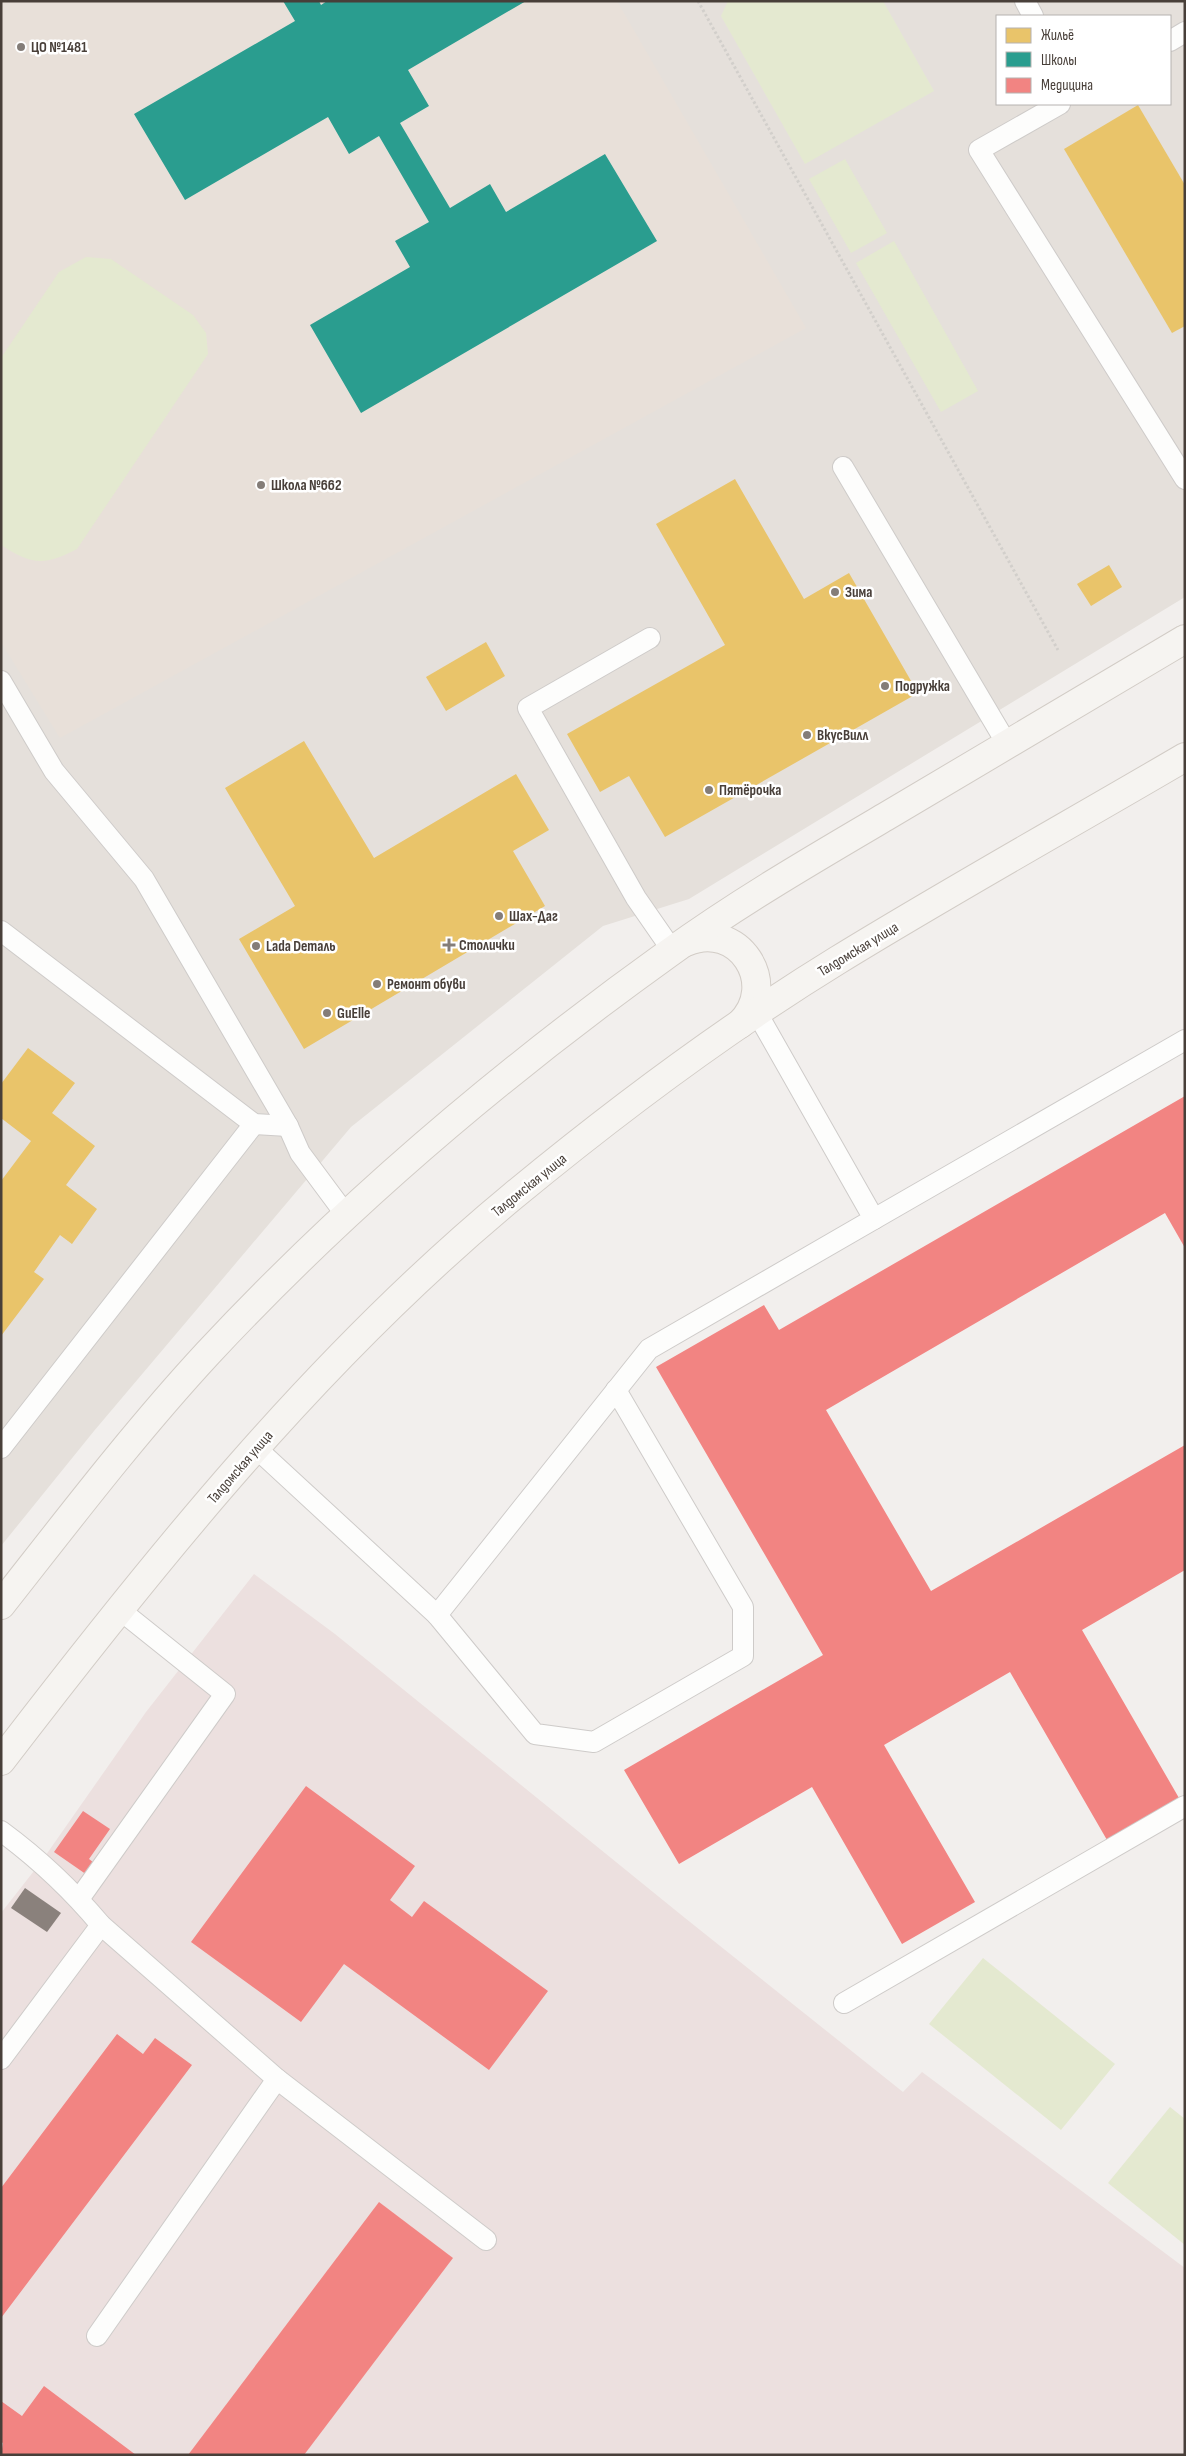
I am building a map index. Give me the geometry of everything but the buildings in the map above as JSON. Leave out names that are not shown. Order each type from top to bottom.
[{"type":"main road","points":[[1,1605],[119,1456],[208,1354],[346,1215],[436,1134],[585,1015],[676,948],[783,877],[1185,639]]},
{"type":"main road","name":"Талдомская улица","points":[[1,1761],[120,1610],[256,1448],[388,1308],[511,1198],[644,1093],[746,1021],[837,961],[1185,757]]},
{"type":"main road","points":[[676,948],[696,938],[713,938],[730,942],[743,952],[753,966],[757,984],[755,1000],[746,1021]]},
{"type":"lane","points":[[1025,1],[1032,15]]},
{"type":"lane","points":[[1058,105],[979,150],[1185,479]]},
{"type":"lane","points":[[843,467],[1007,744]]},
{"type":"lane","points":[[650,638],[528,708],[636,898],[676,948]]},
{"type":"lane","points":[[1,681],[54,771],[144,879],[288,1126],[300,1153],[346,1215]]},
{"type":"lane","points":[[1,931],[254,1124],[288,1126]]},
{"type":"lane","points":[[746,1021],[874,1219]]},
{"type":"lane","points":[[437,1615],[650,1349],[1185,1040]]},
{"type":"lane","points":[[1,1448],[254,1124]]},
{"type":"lane","points":[[256,1448],[437,1615],[535,1734],[594,1742],[743,1656],[743,1607],[616,1390]]},
{"type":"lane","points":[[79,1899],[226,1694],[120,1610]]},
{"type":"lane","points":[[844,2003],[1185,1806]]},
{"type":"lane","points":[[1,1831],[41,1862],[79,1899],[100,1925],[277,2079],[486,2240]]},
{"type":"lane","points":[[1,2059],[100,1925]]},
{"type":"lane","points":[[97,2336],[277,2079]]},
{"type":"path","points":[[698,1],[1058,650]]},
{"type":"shaded area","points":[[1,1],[1185,1],[1185,597],[689,899],[603,926],[351,1127],[94,1431],[1,1546]]},
{"type":"shaded area","name":"Школа №662","points":[[1,1],[617,1],[806,328],[60,738],[1,642]]},
{"type":"shaded area","points":[[254,1574],[335,1634],[903,2092],[922,2072],[1185,2268],[1185,2455],[1,2455],[1,1913],[41,1862],[146,1712]]},
{"type":"green space","points":[[728,1],[883,1],[934,91],[805,164],[721,16]]},
{"type":"green space","points":[[845,159],[887,233],[851,253],[809,179]]},
{"type":"green space","points":[[894,241],[978,391],[941,412],[856,263]]},
{"type":"green space","points":[[86,257],[111,259],[193,315],[206,333],[208,354],[77,549],[56,558],[38,561],[30,560],[1,545],[1,358],[59,272]]},
{"type":"green space","points":[[983,1958],[1115,2064],[1061,2130],[929,2024]]},
{"type":"green space","points":[[1170,2107],[1185,2119],[1185,2245],[1108,2183]]},
{"type":"place","name":"ЦО №1481","points":[[21,47]]},
{"type":"place","name":"Школа №662","points":[[261,485]]},
{"type":"place","name":"Зима","points":[[835,592]]},
{"type":"place","name":"Подружка","points":[[885,686]]},
{"type":"place","name":"ВкусВилл","points":[[807,735]]},
{"type":"place","name":"Пятёрочка","points":[[709,790]]},
{"type":"place","name":"Шах-Даг","points":[[499,916]]},
{"type":"place","name":"Столички","points":[[449,945]]},
{"type":"place","name":"Lada Dеталь","points":[[256,946]]},
{"type":"place","name":"Ремонт обуви","points":[[377,984]]},
{"type":"place","name":"GuElle","points":[[327,1013]]}]
